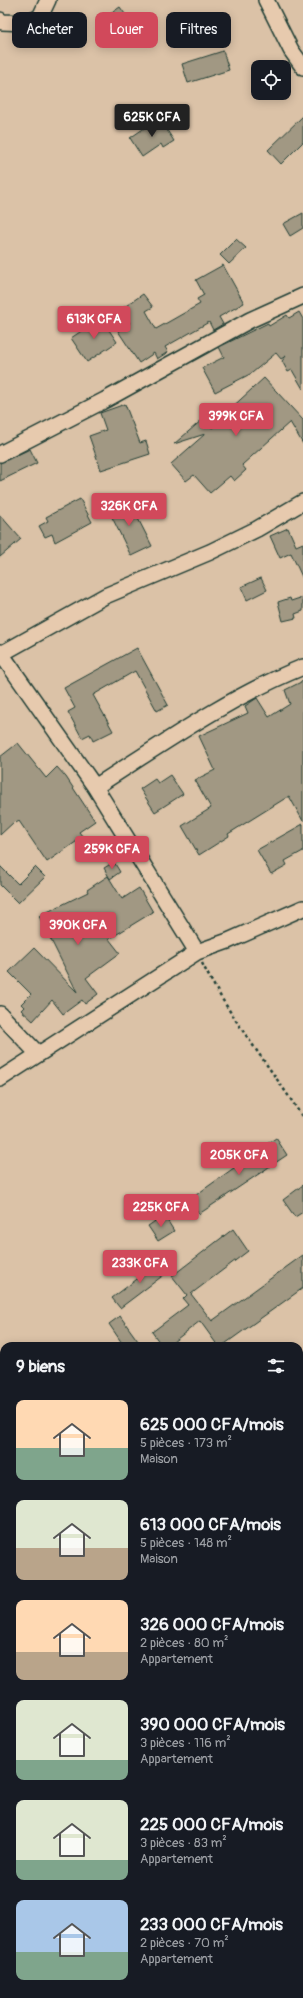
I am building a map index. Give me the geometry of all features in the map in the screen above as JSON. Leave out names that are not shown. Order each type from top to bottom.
[{"type":"street","points":[[0,20],[2,22],[27,24],[40,17],[48,0]]},
{"type":"street","points":[[266,0],[291,50],[303,67]]},
{"type":"street","points":[[0,454],[105,400],[250,320],[303,296]]},
{"type":"street","points":[[197,952],[95,787],[1,653],[105,596],[210,552],[257,529],[303,502]]},
{"type":"street","points":[[95,787],[269,680],[303,667]]},
{"type":"street","points":[[0,1078],[197,952],[228,941],[303,908]]},
{"type":"street","points":[[0,1014],[38,1054]]},
{"type":"path","points":[[197,952],[214,988],[249,1041],[281,1082],[303,1118]]},
{"type":"building","points":[[120,7],[124,12],[113,12]]},
{"type":"building","points":[[223,51],[229,70],[188,83],[182,64]]},
{"type":"building","points":[[303,116],[303,142],[281,164],[268,150]]},
{"type":"building","points":[[159,118],[174,141],[163,148],[161,144],[142,157],[130,138]]},
{"type":"building","points":[[303,213],[303,228],[290,236],[283,224]]},
{"type":"building","points":[[236,239],[246,248],[229,264],[220,255]]},
{"type":"building","points":[[223,265],[244,303],[219,317],[223,324],[213,330],[209,322],[165,347],[168,352],[157,359],[154,353],[139,363],[118,331],[130,323],[120,310],[143,294],[153,307],[146,311],[156,329],[200,304],[197,299],[204,295],[196,280]]},
{"type":"building","points":[[299,312],[303,319],[303,389],[292,370],[288,372],[282,361],[286,356],[281,359],[276,353],[252,373],[215,392],[202,368],[224,357],[219,347],[268,323],[269,326],[287,315],[289,318]]},
{"type":"building","points":[[101,318],[117,342],[87,362],[71,338]]},
{"type":"building","points":[[264,378],[303,420],[303,444],[290,422],[242,465],[246,470],[234,481],[230,476],[210,493],[194,475],[186,481],[171,464],[205,434],[174,444],[203,419],[212,428],[218,423],[217,421]]},
{"type":"building","points":[[125,404],[140,443],[146,441],[150,454],[101,470],[89,436],[106,430],[100,413]]},
{"type":"building","points":[[30,449],[37,463],[0,481],[0,463]]},
{"type":"building","points":[[127,497],[152,546],[131,556],[107,507]]},
{"type":"building","points":[[80,499],[92,522],[55,542],[52,534],[45,537],[39,526],[48,521],[46,517]]},
{"type":"building","points":[[0,515],[21,539],[0,557]]},
{"type":"building","points":[[288,528],[296,546],[303,543],[303,579],[291,553],[280,558],[270,536]]},
{"type":"building","points":[[261,578],[267,590],[247,600],[241,587]]},
{"type":"building","points":[[303,597],[303,611],[295,614],[296,618],[283,621],[278,602],[290,598],[291,601]]},
{"type":"building","points":[[137,648],[168,705],[157,711],[135,671],[93,695],[113,731],[93,741],[90,734],[82,738],[68,712],[75,708],[64,688]]},
{"type":"building","points":[[303,681],[303,821],[289,796],[228,834],[229,836],[199,855],[182,826],[211,808],[195,780],[215,770],[199,736],[248,713],[245,706],[257,698],[269,717],[290,704],[285,690]]},
{"type":"building","points":[[18,743],[46,778],[57,767],[66,777],[95,821],[79,832],[83,837],[47,862],[19,821],[16,823],[15,821],[0,835],[0,757]]},
{"type":"building","points":[[170,775],[183,794],[155,812],[140,789],[155,779],[158,783]]},
{"type":"building","points":[[303,824],[303,851],[285,861],[287,865],[271,874],[257,850]]},
{"type":"building","points":[[114,862],[120,872],[110,879],[104,868]]},
{"type":"building","points":[[0,866],[18,884],[35,867],[45,877],[18,903],[0,885]]},
{"type":"building","points":[[108,876],[122,899],[139,888],[153,912],[109,939],[120,953],[86,978],[98,994],[85,1004],[82,1000],[63,1014],[52,1000],[33,1021],[21,1010],[24,1007],[21,1004],[31,994],[9,972],[34,948],[77,992],[39,916],[88,892],[87,890]]},
{"type":"building","points":[[276,1138],[287,1155],[199,1214],[189,1200],[238,1165],[237,1164]]},
{"type":"building","points":[[303,1185],[303,1212],[295,1217],[283,1200]]},
{"type":"building","points":[[164,1215],[174,1231],[158,1241],[148,1226]]},
{"type":"building","points":[[233,1229],[248,1251],[191,1294],[212,1321],[303,1255],[303,1288],[228,1342],[215,1342],[200,1321],[173,1342],[159,1342],[152,1332],[188,1305],[183,1299],[187,1295],[172,1276]]},
{"type":"building","points":[[161,1261],[169,1271],[120,1308],[112,1298]]},
{"type":"building","points":[[120,1316],[138,1341],[121,1342],[109,1324]]}]
